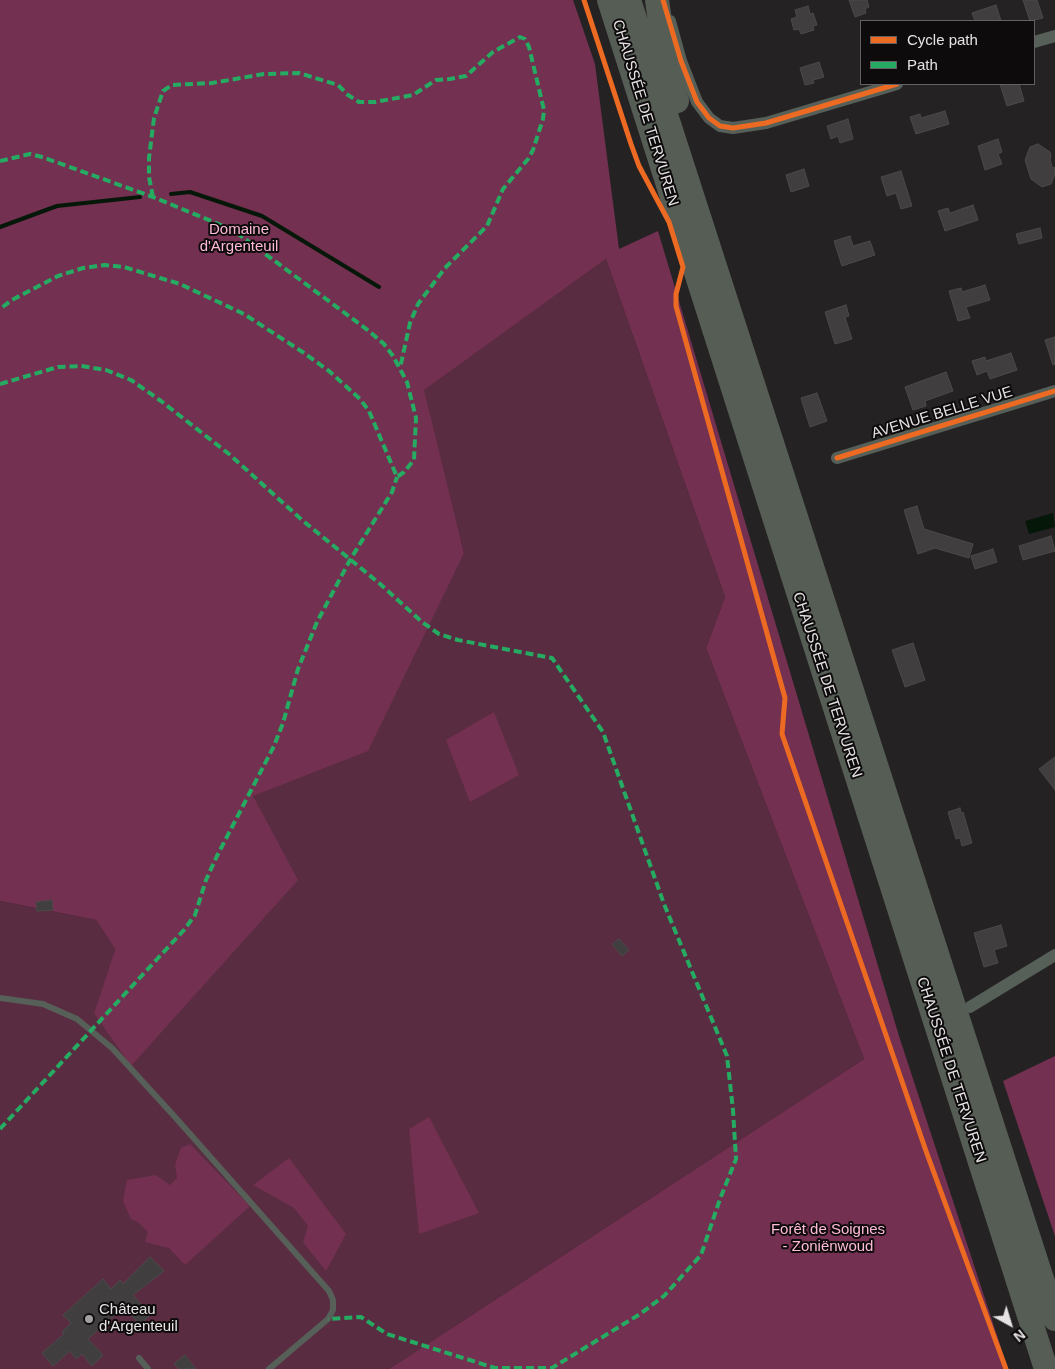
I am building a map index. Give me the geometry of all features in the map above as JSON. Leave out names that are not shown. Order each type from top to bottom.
[{"type":"highway","name":"CHAUSSÉE DE TERVUREN","points":[[610,0],[1046,1369]]},
{"type":"highway","name":"CHAUSSÉE DE TERVUREN","points":[[629,0],[1055,1319]]},
{"type":"highway","points":[[656,0],[664,49],[683,123],[680,154]]},
{"type":"street","points":[[663,0],[681,60],[697,102],[709,118],[720,126],[733,128],[766,123],[893,85]]},
{"type":"street","points":[[1035,42],[1055,36]]},
{"type":"street","name":"AVENUE BELLE VUE","points":[[837,458],[1055,391]]},
{"type":"street","points":[[970,1006],[1055,955]]},
{"type":"lane","points":[[0,998],[43,1004],[77,1018],[112,1048],[329,1291],[333,1300],[333,1310],[328,1319],[270,1369]]},
{"type":"lane","points":[[138,1358],[148,1369]]},
{"type":"shaded area","points":[[606,259],[725,597],[706,648],[864,1059],[389,1369],[0,1369],[0,901],[96,920],[115,949],[94,1013],[253,796],[464,553],[423,390]]},
{"type":"shaded area","points":[[1053,513],[1055,527],[1029,534],[1025,521]]},
{"type":"green space","name":"Domaine d'Argenteuil","points":[[0,0],[573,0],[595,64],[619,249],[658,231],[899,1036],[1008,1369],[389,1369],[864,1059],[706,648],[725,597],[606,259],[424,390],[464,553],[368,751],[253,796],[298,880],[131,1066],[94,1013],[115,949],[96,920],[0,901]]},
{"type":"green space","points":[[494,712],[519,775],[470,802],[446,740]]},
{"type":"green space","points":[[1055,1056],[1055,1236],[1003,1081]]},
{"type":"green space","points":[[429,1117],[479,1213],[419,1234],[409,1129]]},
{"type":"green space","points":[[190,1144],[250,1206],[185,1265],[169,1248],[145,1242],[148,1232],[138,1222],[131,1219],[123,1201],[127,1180],[156,1175],[170,1185],[177,1178],[175,1165],[181,1148]]},
{"type":"green space","points":[[289,1158],[346,1234],[326,1271],[303,1242],[308,1226],[294,1208],[253,1185]]},
{"type":"building","points":[[849,0],[867,0],[869,7],[865,9],[866,13],[855,17]]},
{"type":"building","points":[[1023,0],[1037,0],[1043,18],[1030,20]]},
{"type":"building","points":[[996,5],[1001,20],[975,20],[972,13]]},
{"type":"building","points":[[808,6],[810,14],[813,13],[817,25],[813,26],[814,30],[801,34],[799,29],[794,30],[791,19],[797,17],[795,10]]},
{"type":"building","points":[[819,62],[824,77],[813,80],[814,83],[805,85],[800,68]]},
{"type":"building","points":[[1000,85],[1019,85],[1024,101],[1007,106]]},
{"type":"building","points":[[945,111],[949,124],[916,134],[910,117],[920,114],[921,118]]},
{"type":"building","points":[[848,119],[853,139],[840,143],[838,136],[831,139],[827,126]]},
{"type":"building","points":[[998,139],[1002,152],[998,154],[1002,164],[985,170],[978,146]]},
{"type":"building","points":[[1038,144],[1050,152],[1052,167],[1055,168],[1051,184],[1042,187],[1031,179],[1025,160],[1030,147]]},
{"type":"building","points":[[804,169],[809,186],[791,192],[786,175]]},
{"type":"building","points":[[901,171],[912,206],[901,209],[896,193],[887,196],[881,177]]},
{"type":"building","points":[[973,205],[978,220],[945,231],[938,211],[948,208],[950,213]]},
{"type":"building","points":[[1040,228],[1042,238],[1019,244],[1016,234]]},
{"type":"building","points":[[850,236],[853,246],[870,241],[875,255],[842,266],[834,241]]},
{"type":"building","points":[[985,285],[990,300],[966,307],[970,318],[958,321],[949,291],[961,288],[962,292]]},
{"type":"building","points":[[846,305],[849,316],[845,317],[852,339],[835,344],[825,312]]},
{"type":"building","points":[[1055,337],[1055,364],[1053,365],[1045,340]]},
{"type":"building","points":[[1011,353],[1017,370],[990,379],[987,371],[977,375],[972,361],[985,357],[986,361]]},
{"type":"building","points":[[946,372],[953,391],[925,401],[926,406],[913,410],[905,387]]},
{"type":"building","points":[[817,393],[827,421],[810,427],[801,398]]},
{"type":"building","points":[[917,506],[924,529],[973,544],[969,558],[935,548],[918,554],[904,510]]},
{"type":"building","points":[[1051,536],[1055,551],[1023,560],[1019,546]]},
{"type":"building","points":[[993,549],[997,562],[975,569],[971,556]]},
{"type":"building","points":[[913,643],[925,680],[905,687],[892,650]]},
{"type":"building","points":[[1055,757],[1055,790],[1039,769]]},
{"type":"building","points":[[960,808],[961,813],[963,812],[972,843],[962,846],[960,838],[956,839],[948,812]]},
{"type":"building","points":[[52,900],[53,910],[37,911],[36,902]]},
{"type":"building","points":[[1001,925],[1007,946],[994,950],[998,963],[984,967],[974,933]]},
{"type":"building","points":[[619,939],[629,950],[622,956],[612,944]]},
{"type":"building","name":"Château d'Argenteuil","points":[[150,1257],[164,1271],[133,1295],[150,1315],[140,1325],[124,1307],[88,1339],[103,1355],[92,1366],[82,1354],[76,1359],[70,1351],[53,1366],[42,1353],[64,1334],[62,1332],[71,1323],[63,1315],[103,1279],[111,1289],[120,1280],[123,1284]]},
{"type":"building","points":[[185,1355],[196,1369],[179,1369],[174,1364]]},
{"type":"waterway","points":[[171,194],[190,192],[262,216],[379,287]]},
{"type":"waterway","points":[[0,227],[57,206],[140,197]]},
{"type":"marked path","points":[[153,197],[149,177],[149,158],[154,118],[163,91],[172,85],[212,83],[264,74],[299,73],[338,85],[359,102],[375,102],[413,95],[436,80],[466,76],[493,52],[520,37],[525,39],[529,47],[544,110],[533,150],[528,159],[503,189],[487,226],[445,268],[418,304],[410,323],[400,368]]},
{"type":"marked path","points":[[0,161],[30,154],[42,157],[153,197],[233,230],[384,344],[407,382],[416,418],[414,460],[397,477],[369,411],[360,399],[329,371],[244,314],[180,284],[124,267],[105,265],[83,268],[58,276],[12,300],[0,309]]},
{"type":"marked path","points":[[0,384],[58,367],[81,366],[106,370],[131,380],[229,454],[302,520],[379,583],[422,622],[439,634],[458,640],[552,658],[603,732],[664,904],[727,1056],[736,1159],[701,1255],[664,1296],[640,1314],[552,1368],[495,1368],[387,1334],[361,1317],[328,1319]]},
{"type":"marked path","points":[[0,1129],[184,930],[195,915],[206,880],[217,856],[274,746],[283,723],[298,669],[317,622],[350,560],[392,492],[397,477]]},
{"type":"cycle path","points":[[584,0],[639,166],[669,222],[683,267],[676,294],[676,306],[785,698],[782,734],[926,1151],[1006,1369]]},
{"type":"cycle path","points":[[663,0],[681,61],[697,102],[709,118],[720,126],[733,128],[766,123],[894,85]]},
{"type":"cycle path","points":[[837,458],[1055,391]]},
{"type":"place","name":"Château d'Argenteuil","points":[[89,1319]]},
{"type":"park label","name":"Forêt de Soignes - Zoniënwoud","points":[[828,1238]]}]
